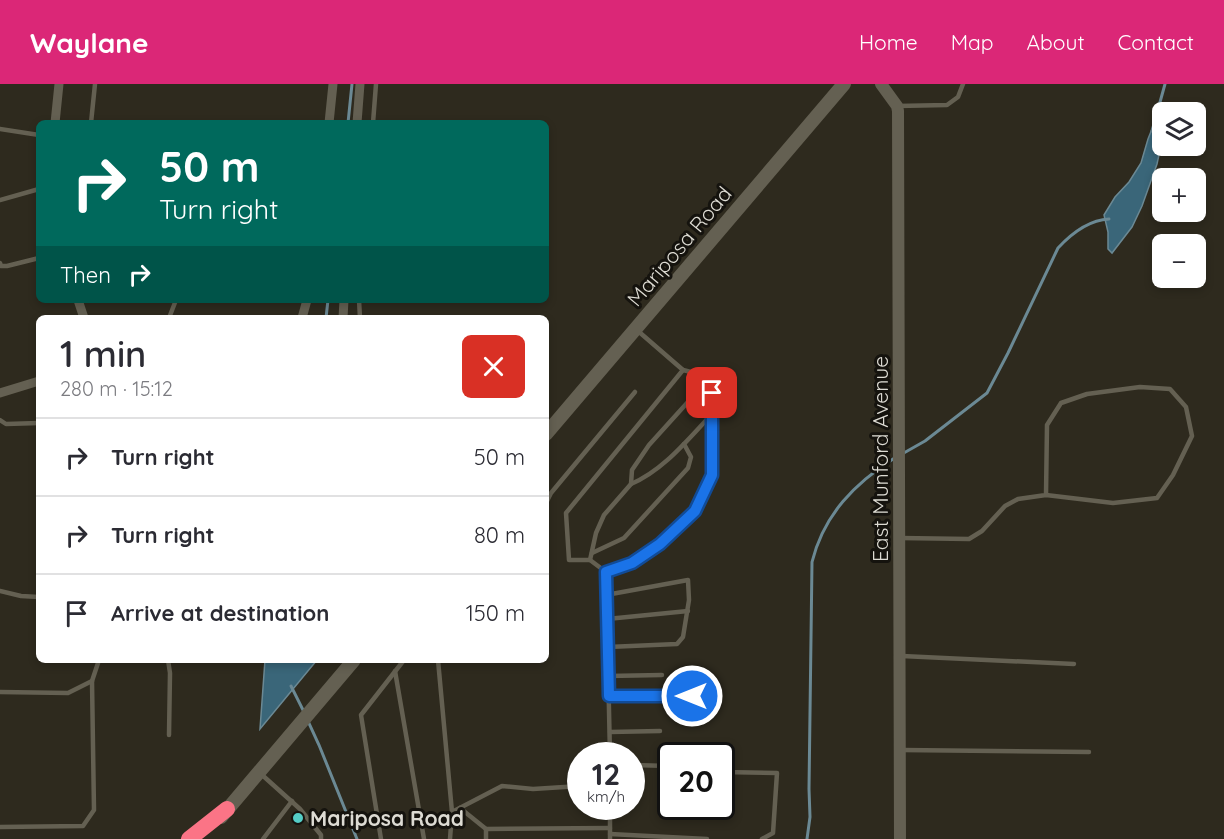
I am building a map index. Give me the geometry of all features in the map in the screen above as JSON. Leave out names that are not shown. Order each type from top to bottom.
[{"type":"highway","points":[[189,839],[227,809]]},
{"type":"main road","name":"Mariposa Road","points":[[549,430],[844,84]]},
{"type":"main road","points":[[202,839],[351,663]]},
{"type":"street","points":[[55,120],[59,84]]},
{"type":"street","points":[[329,120],[333,84]]},
{"type":"street","points":[[357,120],[360,84]]},
{"type":"street","points":[[881,84],[897,106]]},
{"type":"street","name":"East Munford Avenue","points":[[897,106],[900,839]]},
{"type":"street","points":[[0,393],[36,382]]},
{"type":"lane","points":[[91,120],[95,84]]},
{"type":"lane","points":[[373,120],[376,84]]},
{"type":"lane","points":[[897,106],[947,105],[958,97],[963,84]]},
{"type":"lane","points":[[0,129],[36,135]]},
{"type":"lane","points":[[0,200],[36,190]]},
{"type":"lane","points":[[0,263],[1,266],[7,266],[36,259]]},
{"type":"lane","points":[[606,572],[632,563],[660,544],[695,511],[712,475],[712,393],[703,375],[683,370],[636,329]]},
{"type":"lane","points":[[606,572],[590,560],[569,560],[566,513],[683,370]]},
{"type":"lane","points":[[631,484],[632,470],[648,445],[706,382]]},
{"type":"lane","points":[[900,538],[969,539],[982,531],[1005,506],[1018,499],[1046,495],[1113,503],[1157,498],[1173,475],[1192,436],[1186,407],[1170,389],[1140,387],[1087,394],[1061,403],[1047,425],[1046,495]]},
{"type":"lane","points":[[549,497],[634,392]]},
{"type":"lane","points":[[590,560],[596,533],[604,514],[631,484],[645,478],[676,452],[712,414]]},
{"type":"lane","points":[[0,420],[6,424],[36,423]]},
{"type":"lane","points":[[592,553],[624,537],[688,468],[691,457],[684,444]]},
{"type":"lane","points":[[606,572],[610,742]]},
{"type":"lane","points":[[606,595],[688,580],[688,612],[683,637],[676,644],[608,647]]},
{"type":"lane","points":[[0,591],[36,597]]},
{"type":"lane","points":[[607,618],[688,612]]},
{"type":"lane","points":[[899,656],[1074,664]]},
{"type":"lane","points":[[0,827],[83,826],[94,810],[92,681],[98,663]]},
{"type":"lane","points":[[168,663],[169,735]]},
{"type":"lane","points":[[381,839],[361,715],[402,663]]},
{"type":"lane","points":[[438,663],[452,812],[450,839]]},
{"type":"lane","points":[[395,671],[424,839]]},
{"type":"lane","points":[[608,676],[662,675]]},
{"type":"lane","points":[[0,693],[68,693],[92,681]]},
{"type":"lane","points":[[609,696],[692,696]]},
{"type":"lane","points":[[610,732],[660,731]]},
{"type":"lane","points":[[899,750],[1089,752]]},
{"type":"lane","points":[[259,772],[307,817],[321,835],[321,839]]},
{"type":"lane","points":[[735,772],[777,773],[773,833],[762,839]]},
{"type":"lane","points":[[452,812],[502,786],[533,789],[567,787]]},
{"type":"lane","points":[[262,839],[292,801]]},
{"type":"lane","points":[[460,808],[486,830],[707,839]]},
{"type":"lane","points":[[486,830],[486,839]]},
{"type":"water","points":[[1152,129],[1152,156],[1159,156],[1157,164],[1156,168],[1152,168],[1152,178],[1132,227],[1112,253],[1108,249],[1108,232],[1104,215],[1141,163]]},
{"type":"water","points":[[265,663],[315,663],[260,729]]},
{"type":"waterway","points":[[348,120],[352,84]]},
{"type":"waterway","points":[[1160,102],[1165,84]]},
{"type":"waterway","points":[[902,454],[925,441],[987,393],[1058,248],[1081,229],[1094,222],[1109,219]]},
{"type":"waterway","points":[[326,315],[328,303]]},
{"type":"waterway","points":[[807,839],[810,817],[812,562],[824,529],[843,501],[867,478],[896,457]]},
{"type":"waterway","points":[[291,686],[304,712]]},
{"type":"waterway","points":[[308,721],[357,839]]},
{"type":"place","name":"Mariposa Road","points":[[298,818]]},
{"type":"route","points":[[692,696],[609,696],[606,572],[632,563],[660,544],[695,511],[712,475],[712,393]]}]
